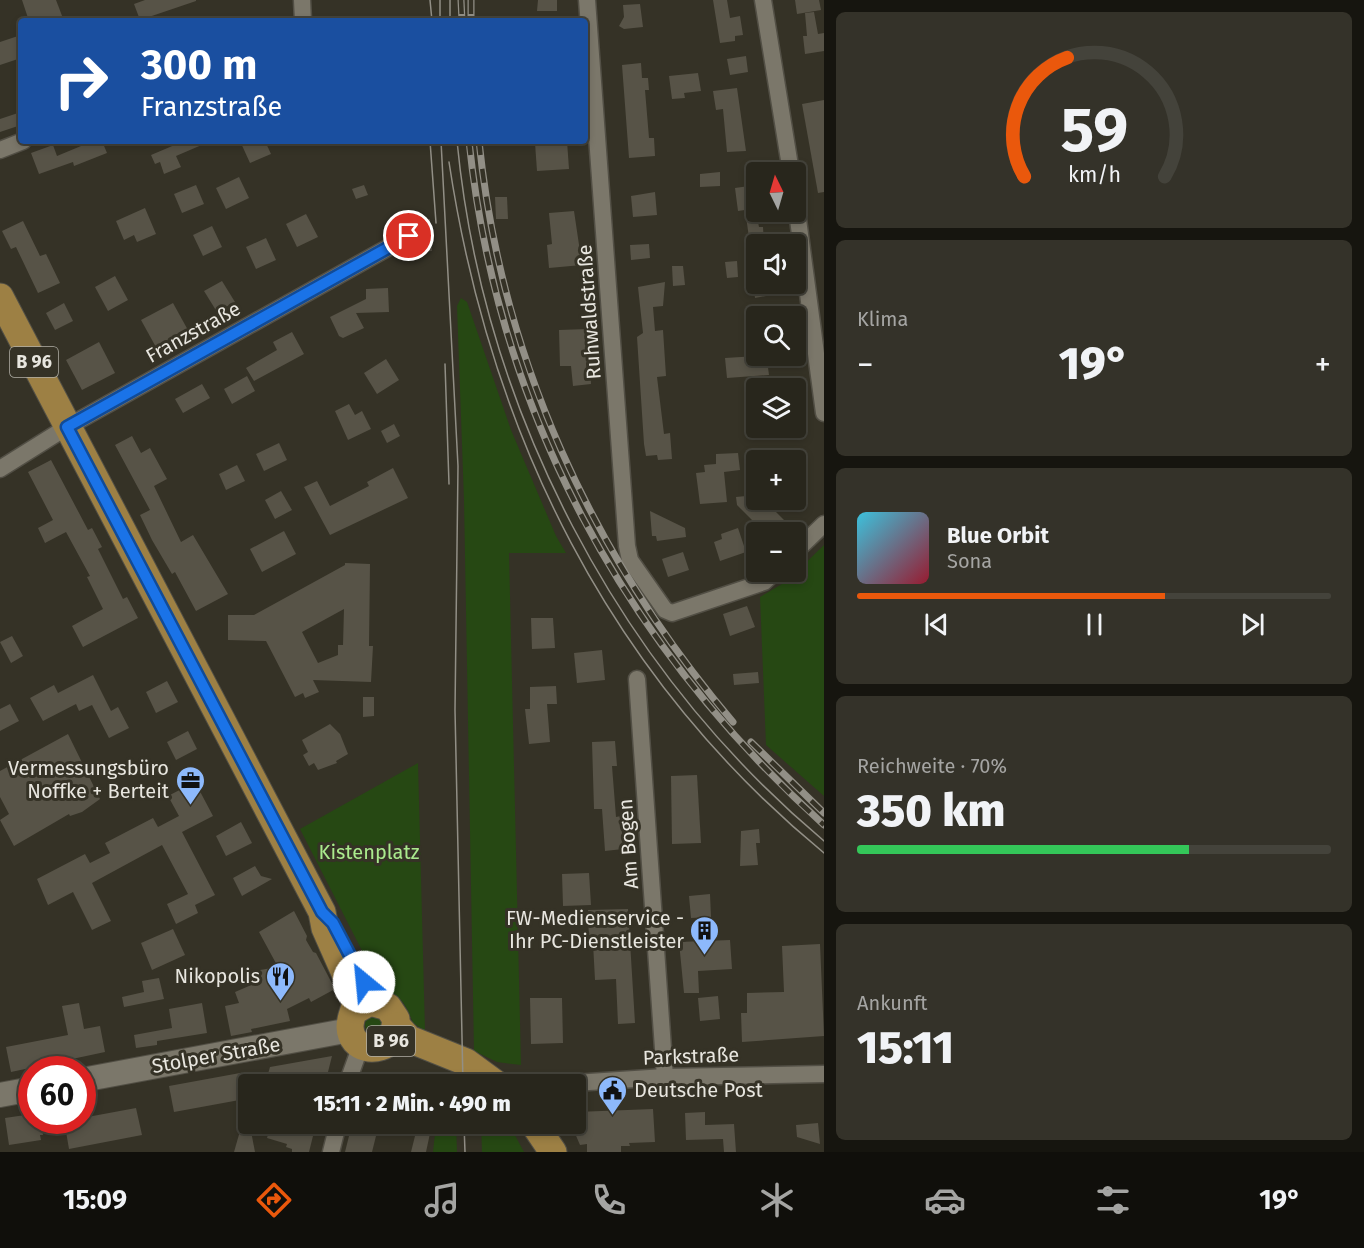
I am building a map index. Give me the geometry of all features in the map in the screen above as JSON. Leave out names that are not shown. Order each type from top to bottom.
[{"type":"main road","name":"B 96","points":[[0,297],[322,912],[325,928],[371,1027],[464,1074]]},
{"type":"main road","name":"Stolper Straße","points":[[96,1077],[371,1027]]},
{"type":"main road","points":[[0,1095],[18,1092]]},
{"type":"main road","points":[[531,1134],[537,1152]]},
{"type":"main road","points":[[541,1134],[553,1152]]},
{"type":"street","points":[[302,0],[303,18]]},
{"type":"street","name":"Ruhwaldstraße","points":[[587,0],[627,546],[630,560],[665,610],[675,613],[764,582]]},
{"type":"street","points":[[763,0],[789,162]]},
{"type":"street","points":[[0,150],[18,143]]},
{"type":"street","points":[[798,222],[824,413]]},
{"type":"street","name":"Franzstraße","points":[[0,469],[67,427],[409,236]]},
{"type":"street","points":[[806,541],[824,524]]},
{"type":"street","name":"Am Bogen","points":[[637,680],[665,1077]]},
{"type":"street","points":[[351,1074],[371,1027]]},
{"type":"street","name":"Parkstraße","points":[[586,1082],[665,1077],[824,1074]]},
{"type":"street","points":[[331,1152],[336,1134]]},
{"type":"green space","points":[[461,298],[467,302],[511,430],[556,536],[566,553],[509,553],[521,1065],[497,1062],[474,1051],[464,500],[457,306]]},
{"type":"green space","points":[[824,545],[824,796],[766,745],[760,597],[785,582],[806,582],[806,563]]},
{"type":"green space","name":"Kistenplatz","points":[[418,763],[425,1031],[413,1023],[408,1010],[398,997],[381,988],[300,829]]},
{"type":"green space","points":[[374,1016],[382,1021],[383,1025],[378,1033],[374,1034],[366,1029],[365,1025],[370,1017]]},
{"type":"green space","points":[[435,1134],[456,1134],[457,1152],[433,1152]]},
{"type":"green space","points":[[481,1134],[514,1134],[524,1152],[482,1152]]},
{"type":"building","points":[[22,0],[56,0],[63,18],[28,18]]},
{"type":"building","points":[[145,0],[196,0],[146,18],[139,18],[134,4]]},
{"type":"building","points":[[538,0],[557,0],[557,11],[537,11]]},
{"type":"building","points":[[713,0],[727,0],[730,18],[740,16],[743,35],[735,36],[735,41],[720,43]]},
{"type":"building","points":[[795,0],[819,0],[821,10],[797,14]]},
{"type":"building","points":[[640,4],[643,27],[624,29],[619,26],[624,17],[623,5]]},
{"type":"building","points":[[814,12],[818,34],[824,33],[824,51],[805,54],[803,36],[807,36],[805,13]]},
{"type":"building","points":[[18,36],[18,59],[0,65],[0,42]]},
{"type":"building","points":[[746,56],[748,72],[730,75],[727,59]]},
{"type":"building","points":[[641,63],[642,78],[648,78],[649,90],[645,90],[649,138],[654,138],[655,156],[629,158],[622,65]]},
{"type":"building","points":[[698,73],[701,91],[684,93],[685,98],[672,99],[669,76]]},
{"type":"building","points":[[737,88],[746,151],[727,152],[723,109],[716,110],[713,91]]},
{"type":"building","points":[[824,100],[824,192],[818,193],[802,104]]},
{"type":"building","points":[[18,113],[18,126],[0,132],[0,119]]},
{"type":"building","points":[[80,144],[103,144],[107,153],[74,166],[73,162],[39,174],[31,153],[53,145],[57,156],[81,146]]},
{"type":"building","points":[[177,144],[204,144],[176,156],[181,167],[164,174],[160,162],[155,164],[151,155]]},
{"type":"building","points":[[241,144],[266,144],[271,154],[250,163]]},
{"type":"building","points":[[535,144],[567,144],[569,169],[537,171]]},
{"type":"building","points":[[720,172],[720,186],[700,187],[700,174]]},
{"type":"building","points":[[239,177],[249,198],[226,209],[216,188]]},
{"type":"building","points":[[196,185],[204,204],[182,213],[174,194]]},
{"type":"building","points":[[364,185],[368,195],[356,199],[352,189]]},
{"type":"building","points":[[746,186],[746,217],[745,210],[738,211],[735,188]]},
{"type":"building","points":[[655,192],[657,215],[633,217],[631,196]]},
{"type":"building","points":[[495,197],[507,197],[508,219],[496,219]]},
{"type":"building","points":[[145,208],[156,234],[137,242],[134,235],[124,240],[116,221]]},
{"type":"building","points":[[574,211],[582,265],[549,268],[547,245],[552,244],[549,213]]},
{"type":"building","points":[[306,214],[318,237],[297,247],[286,224]]},
{"type":"building","points":[[430,219],[432,251],[419,252],[418,220]]},
{"type":"building","points":[[23,221],[40,256],[46,254],[60,283],[38,293],[16,247],[11,249],[2,231]]},
{"type":"building","points":[[747,222],[758,222],[759,227],[763,227],[763,234],[749,234]]},
{"type":"building","points":[[212,226],[222,247],[203,256],[193,235]]},
{"type":"building","points":[[266,238],[276,260],[256,269],[246,247]]},
{"type":"building","points":[[649,244],[650,258],[631,260],[630,245]]},
{"type":"building","points":[[737,261],[738,277],[727,278],[725,262]]},
{"type":"building","points":[[672,266],[683,266],[685,285],[673,286]]},
{"type":"building","points":[[115,276],[128,300],[108,311],[95,287]]},
{"type":"building","points":[[222,281],[235,302],[217,312],[204,291]]},
{"type":"building","points":[[665,282],[663,306],[653,307],[655,331],[663,330],[666,376],[657,377],[664,434],[670,433],[672,459],[658,460],[657,455],[646,456],[644,444],[637,337],[643,333],[638,287]]},
{"type":"building","points":[[388,288],[389,312],[356,313],[364,328],[343,338],[339,336],[330,317],[366,299],[366,289]]},
{"type":"building","points":[[754,294],[777,294],[755,298]]},
{"type":"building","points":[[64,303],[73,321],[55,330],[46,313]]},
{"type":"building","points":[[173,303],[189,332],[157,349],[141,320]]},
{"type":"building","points":[[588,329],[591,384],[573,386],[571,366],[560,366],[559,330]]},
{"type":"building","points":[[292,332],[304,354],[254,381],[246,368],[277,350],[273,342]]},
{"type":"building","points":[[99,342],[115,373],[82,390],[66,360]]},
{"type":"building","points":[[746,357],[746,366],[768,366],[769,375],[727,378],[725,358]]},
{"type":"building","points":[[386,359],[399,380],[377,394],[364,373]]},
{"type":"building","points":[[247,376],[255,391],[232,404],[224,389]]},
{"type":"building","points":[[202,384],[210,398],[183,413],[175,399]]},
{"type":"building","points":[[349,404],[355,415],[362,411],[371,429],[348,440],[335,411]]},
{"type":"building","points":[[394,424],[400,436],[387,443],[381,431]]},
{"type":"building","points":[[132,436],[141,453],[150,448],[167,479],[154,486],[181,542],[193,535],[228,594],[196,611],[175,572],[172,574],[152,540],[140,515],[150,510],[115,445]]},
{"type":"building","points":[[279,443],[287,460],[264,471],[256,454]]},
{"type":"building","points":[[738,453],[740,470],[724,472],[727,502],[700,504],[696,473],[705,472],[704,465],[716,464],[716,454]]},
{"type":"building","points":[[51,460],[88,530],[92,528],[102,547],[98,549],[123,599],[127,597],[138,618],[83,647],[72,626],[103,609],[87,577],[90,576],[66,532],[45,543],[38,528],[53,520],[28,472]]},
{"type":"building","points":[[237,465],[245,481],[226,490],[219,474]]},
{"type":"building","points":[[393,468],[408,498],[330,535],[304,487],[317,481],[330,506],[369,486],[367,482]]},
{"type":"building","points":[[281,491],[292,510],[275,519],[265,500]]},
{"type":"building","points":[[746,496],[746,510],[774,510],[786,522],[754,522],[737,505],[736,497]]},
{"type":"building","points":[[650,511],[685,528],[686,537],[657,541],[656,536],[652,536]]},
{"type":"building","points":[[738,528],[746,552],[720,561],[714,542],[722,539],[721,534]]},
{"type":"building","points":[[284,531],[296,554],[262,572],[250,549]]},
{"type":"building","points":[[683,552],[689,570],[668,577],[662,559]]},
{"type":"building","points":[[345,563],[370,564],[369,646],[373,646],[371,682],[313,680],[319,692],[305,698],[303,693],[295,697],[266,641],[228,640],[228,615],[254,615]],"holes":[[[344,609],[343,645],[338,645],[338,655],[318,663],[302,632]]]},
{"type":"building","points":[[747,606],[755,627],[730,636],[723,614]]},
{"type":"building","points":[[531,618],[553,618],[555,648],[532,649]]},
{"type":"building","points":[[12,636],[23,656],[11,663],[0,642]]},
{"type":"building","points":[[602,650],[605,680],[577,683],[574,653]]},
{"type":"building","points":[[758,672],[759,683],[734,685],[733,674]]},
{"type":"building","points":[[93,675],[111,711],[118,707],[129,728],[109,738],[92,705],[79,711],[76,704],[43,721],[30,698],[54,685],[58,693]]},
{"type":"building","points":[[167,681],[178,702],[156,713],[146,692]]},
{"type":"building","points":[[556,686],[557,704],[547,704],[550,742],[529,744],[525,709],[530,709],[530,687]]},
{"type":"building","points":[[363,697],[374,697],[374,716],[363,717]]},
{"type":"building","points":[[10,704],[19,721],[0,731],[0,709]]},
{"type":"building","points":[[330,724],[340,734],[348,754],[336,761],[337,763],[318,770],[314,763],[309,766],[303,755],[308,752],[302,740]]},
{"type":"building","points":[[188,731],[197,749],[176,760],[167,742]]},
{"type":"building","points":[[68,734],[100,799],[82,812],[70,816],[69,814],[14,846],[0,820],[9,814],[0,797],[0,771]]},
{"type":"building","points":[[615,741],[617,766],[612,766],[616,817],[621,816],[623,849],[605,851],[602,809],[594,809],[592,742]]},
{"type":"building","points":[[697,775],[701,843],[672,844],[671,776]]},
{"type":"building","points":[[195,782],[213,816],[182,832],[215,895],[195,905],[198,913],[176,924],[167,904],[188,894],[162,845],[92,883],[111,921],[92,930],[73,892],[48,905],[37,879],[85,854],[90,863],[110,853],[105,843],[153,818],[158,827],[179,816],[168,796]]},
{"type":"building","points":[[241,822],[252,843],[226,856],[216,836]]},
{"type":"building","points":[[759,829],[760,843],[756,843],[758,865],[740,866],[741,831]]},
{"type":"building","points":[[255,866],[261,876],[272,879],[242,896],[233,878]]},
{"type":"building","points":[[589,873],[591,905],[563,906],[562,874]]},
{"type":"building","points":[[710,894],[711,917],[691,918],[689,896]]},
{"type":"building","points":[[628,909],[635,1023],[618,1024],[616,979],[595,980],[593,943],[589,943],[588,910]]},
{"type":"building","points":[[294,911],[307,936],[306,940],[316,953],[335,989],[311,1002],[309,998],[287,1009],[290,1021],[251,1029],[252,1032],[231,1036],[225,1006],[239,1003],[235,992],[249,986],[243,973],[278,967],[259,932]]},
{"type":"building","points":[[173,929],[185,955],[152,970],[141,943]]},
{"type":"building","name":"FW-Medienservice - Ihr PC-Dienstleister","points":[[730,940],[732,969],[698,971],[699,993],[684,993],[679,942]]},
{"type":"building","points":[[820,944],[824,1036],[742,1042],[741,1013],[747,1013],[747,993],[784,992],[782,946]]},
{"type":"building","points":[[159,978],[164,999],[124,1007],[122,997],[144,992],[142,981]]},
{"type":"building","points":[[718,996],[720,1019],[700,1021],[698,998]]},
{"type":"building","points":[[530,998],[562,998],[563,1043],[531,1044]]},
{"type":"building","points":[[79,1003],[84,1029],[100,1026],[105,1052],[86,1056],[18,1056],[18,1071],[11,1072],[6,1047],[68,1035],[62,1006]]},
{"type":"building","points":[[202,1003],[207,1033],[157,1041],[157,1045],[136,1048],[134,1035],[172,1028],[169,1009]]},
{"type":"building","points":[[332,1056],[328,1074],[268,1074],[270,1067]]},
{"type":"building","points":[[240,1073],[240,1074],[238,1074],[238,1100],[174,1112],[169,1086]]},
{"type":"building","points":[[136,1108],[142,1135],[69,1149],[66,1134],[96,1134],[96,1115]]},
{"type":"building","points":[[653,1109],[655,1142],[629,1143],[630,1146],[621,1146],[621,1152],[587,1152],[587,1144],[580,1145],[575,1134],[586,1134],[586,1112]]},
{"type":"building","points":[[705,1112],[705,1125],[734,1124],[736,1152],[724,1152],[723,1139],[686,1140],[685,1113]]},
{"type":"building","points":[[18,1116],[18,1134],[43,1134],[40,1135],[41,1140],[9,1145],[5,1118]]},
{"type":"building","points":[[818,1123],[820,1144],[797,1137],[796,1125]]},
{"type":"building","points":[[239,1134],[252,1134],[255,1152],[234,1152]]},
{"type":"building","points":[[268,1134],[314,1134],[309,1152],[292,1152],[292,1149],[286,1147],[287,1144],[267,1138]]},
{"type":"building","points":[[350,1134],[376,1134],[372,1152],[345,1152]]},
{"type":"building","points":[[416,1134],[430,1134],[426,1152],[411,1152]]},
{"type":"tram line","points":[[430,0],[432,18]]},
{"type":"tram line","points":[[440,0],[440,18]]},
{"type":"tram line","points":[[450,0],[450,18]]},
{"type":"tram line","points":[[430,144],[436,223]]},
{"type":"tram line","points":[[441,144],[458,466],[455,710],[463,1074]]},
{"type":"tram line","points":[[457,144],[472,241],[496,339],[530,434],[573,526],[624,614],[683,696],[750,772],[824,841]]},
{"type":"tram line","points":[[449,162],[468,263],[495,360],[529,453],[571,543],[622,628],[680,709],[748,784],[824,853]]},
{"type":"tram line","points":[[445,364],[449,484]]},
{"type":"tram line","points":[[464,1134],[465,1152]]},
{"type":"railway","points":[[461,0],[462,18]]},
{"type":"railway","points":[[471,0],[471,18]]},
{"type":"railway","points":[[469,144],[484,240],[508,336],[541,428],[582,516],[631,600],[688,680],[752,755],[824,825]]},
{"type":"railway","points":[[479,144],[490,221],[508,300],[532,376],[561,451],[596,522],[637,592],[683,658],[733,722]]},
{"type":"railway","points":[[751,742],[824,813]]},
{"type":"place","name":"Vermessungsbüro Noffke + Berteit","points":[[190,806]]},
{"type":"place","name":"FW-Medienservice - Ihr PC-Dienstleister","points":[[705,956]]},
{"type":"place","name":"Nikopolis","points":[[281,1002]]},
{"type":"place","name":"Deutsche Post","points":[[613,1116]]},
{"type":"route","points":[[364,982],[333,923],[322,912],[237,755],[67,427],[409,236]]}]
